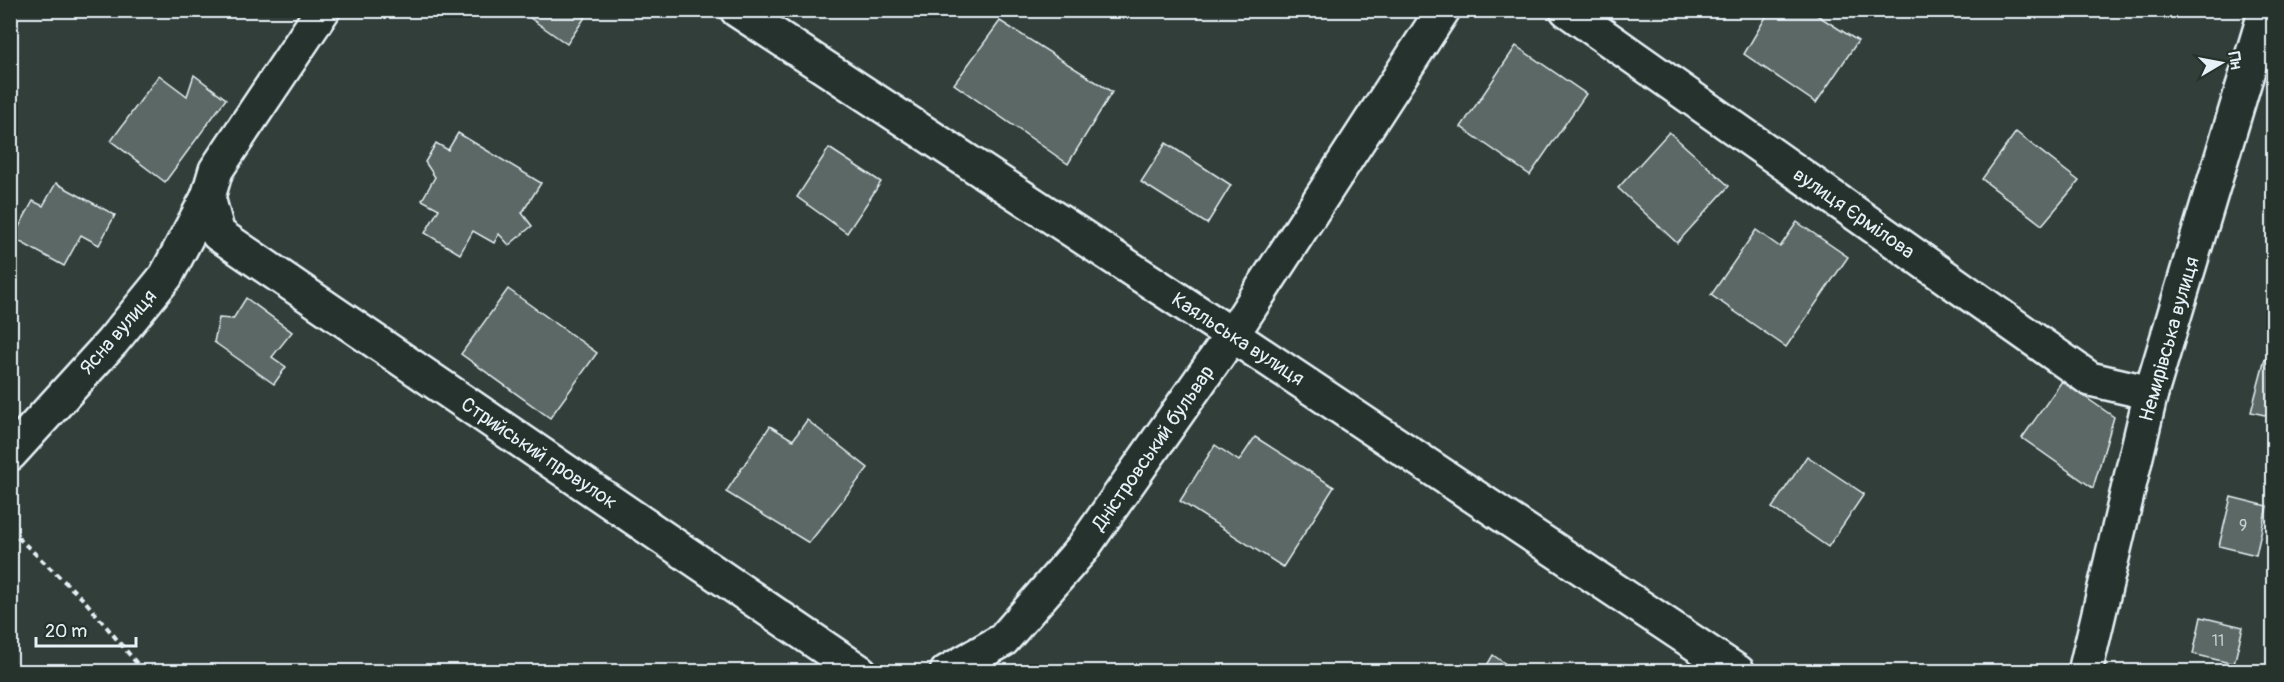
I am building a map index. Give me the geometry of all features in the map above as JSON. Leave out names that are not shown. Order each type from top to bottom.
[{"type":"street","name":"Ясна вулиця","points":[[10,454],[112,342],[166,276],[208,197],[216,170],[323,10]]},
{"type":"street","name":"Каяльська вулиця","points":[[737,10],[1232,335],[1738,672]]},
{"type":"street","name":"Дністровський бульвар","points":[[947,672],[1003,640],[1082,549],[1232,335],[1443,10]]},
{"type":"street","name":"вулиця Єрмілова","points":[[1567,10],[2090,379],[2151,393]]},
{"type":"street","name":"Немирівська вулиця","points":[[2085,672],[2151,393],[2266,10]]},
{"type":"street","name":"Стрийський провулок","points":[[208,197],[218,234],[860,672]]},
{"type":"path","points":[[10,530],[85,601],[144,672]]},
{"type":"building","points":[[524,10],[590,10],[567,44],[523,13]]},
{"type":"building","points":[[1770,10],[1809,10],[1858,41],[1816,103],[1744,54]]},
{"type":"building","points":[[1000,21],[1112,92],[1068,164],[954,84]]},
{"type":"building","points":[[1516,46],[1586,94],[1530,175],[1461,127]]},
{"type":"building","points":[[159,75],[187,96],[194,75],[226,99],[165,182],[111,141]]},
{"type":"building","points":[[1669,132],[1729,186],[1677,243],[1618,188]]},
{"type":"building","points":[[2016,132],[2079,181],[2042,225],[1982,179]]},
{"type":"building","points":[[458,133],[541,183],[522,213],[532,226],[509,245],[499,234],[494,243],[473,231],[460,254],[425,233],[439,209],[422,200],[435,177],[425,162],[436,143],[448,150]]},
{"type":"building","points":[[1166,143],[1231,185],[1207,224],[1141,182]]},
{"type":"building","points":[[829,148],[881,182],[847,233],[797,197]]},
{"type":"building","points":[[56,183],[115,215],[99,245],[81,235],[64,266],[13,238],[33,201],[43,206]]},
{"type":"building","points":[[1797,222],[1848,257],[1786,347],[1711,295],[1756,230],[1780,247]]},
{"type":"building","points":[[508,289],[597,353],[550,418],[461,354]]},
{"type":"building","points":[[246,298],[292,332],[272,357],[286,367],[274,384],[214,342],[219,318],[233,319]]},
{"type":"building","points":[[2265,359],[2274,361],[2274,417],[2251,412]]},
{"type":"building","points":[[2062,381],[2114,417],[2093,488],[2022,438]]},
{"type":"building","points":[[807,420],[868,468],[809,543],[726,492],[770,426],[793,440]]},
{"type":"building","points":[[1255,437],[1334,487],[1283,567],[1180,501],[1215,445],[1239,461]]},
{"type":"building","points":[[1807,456],[1864,494],[1828,547],[1772,508]]},
{"type":"building","points":[[2231,497],[2267,506],[2256,555],[2219,546]]},
{"type":"building","points":[[2201,617],[2243,627],[2234,664],[2193,654]]},
{"type":"building","points":[[1493,655],[1517,672],[1483,672]]}]
